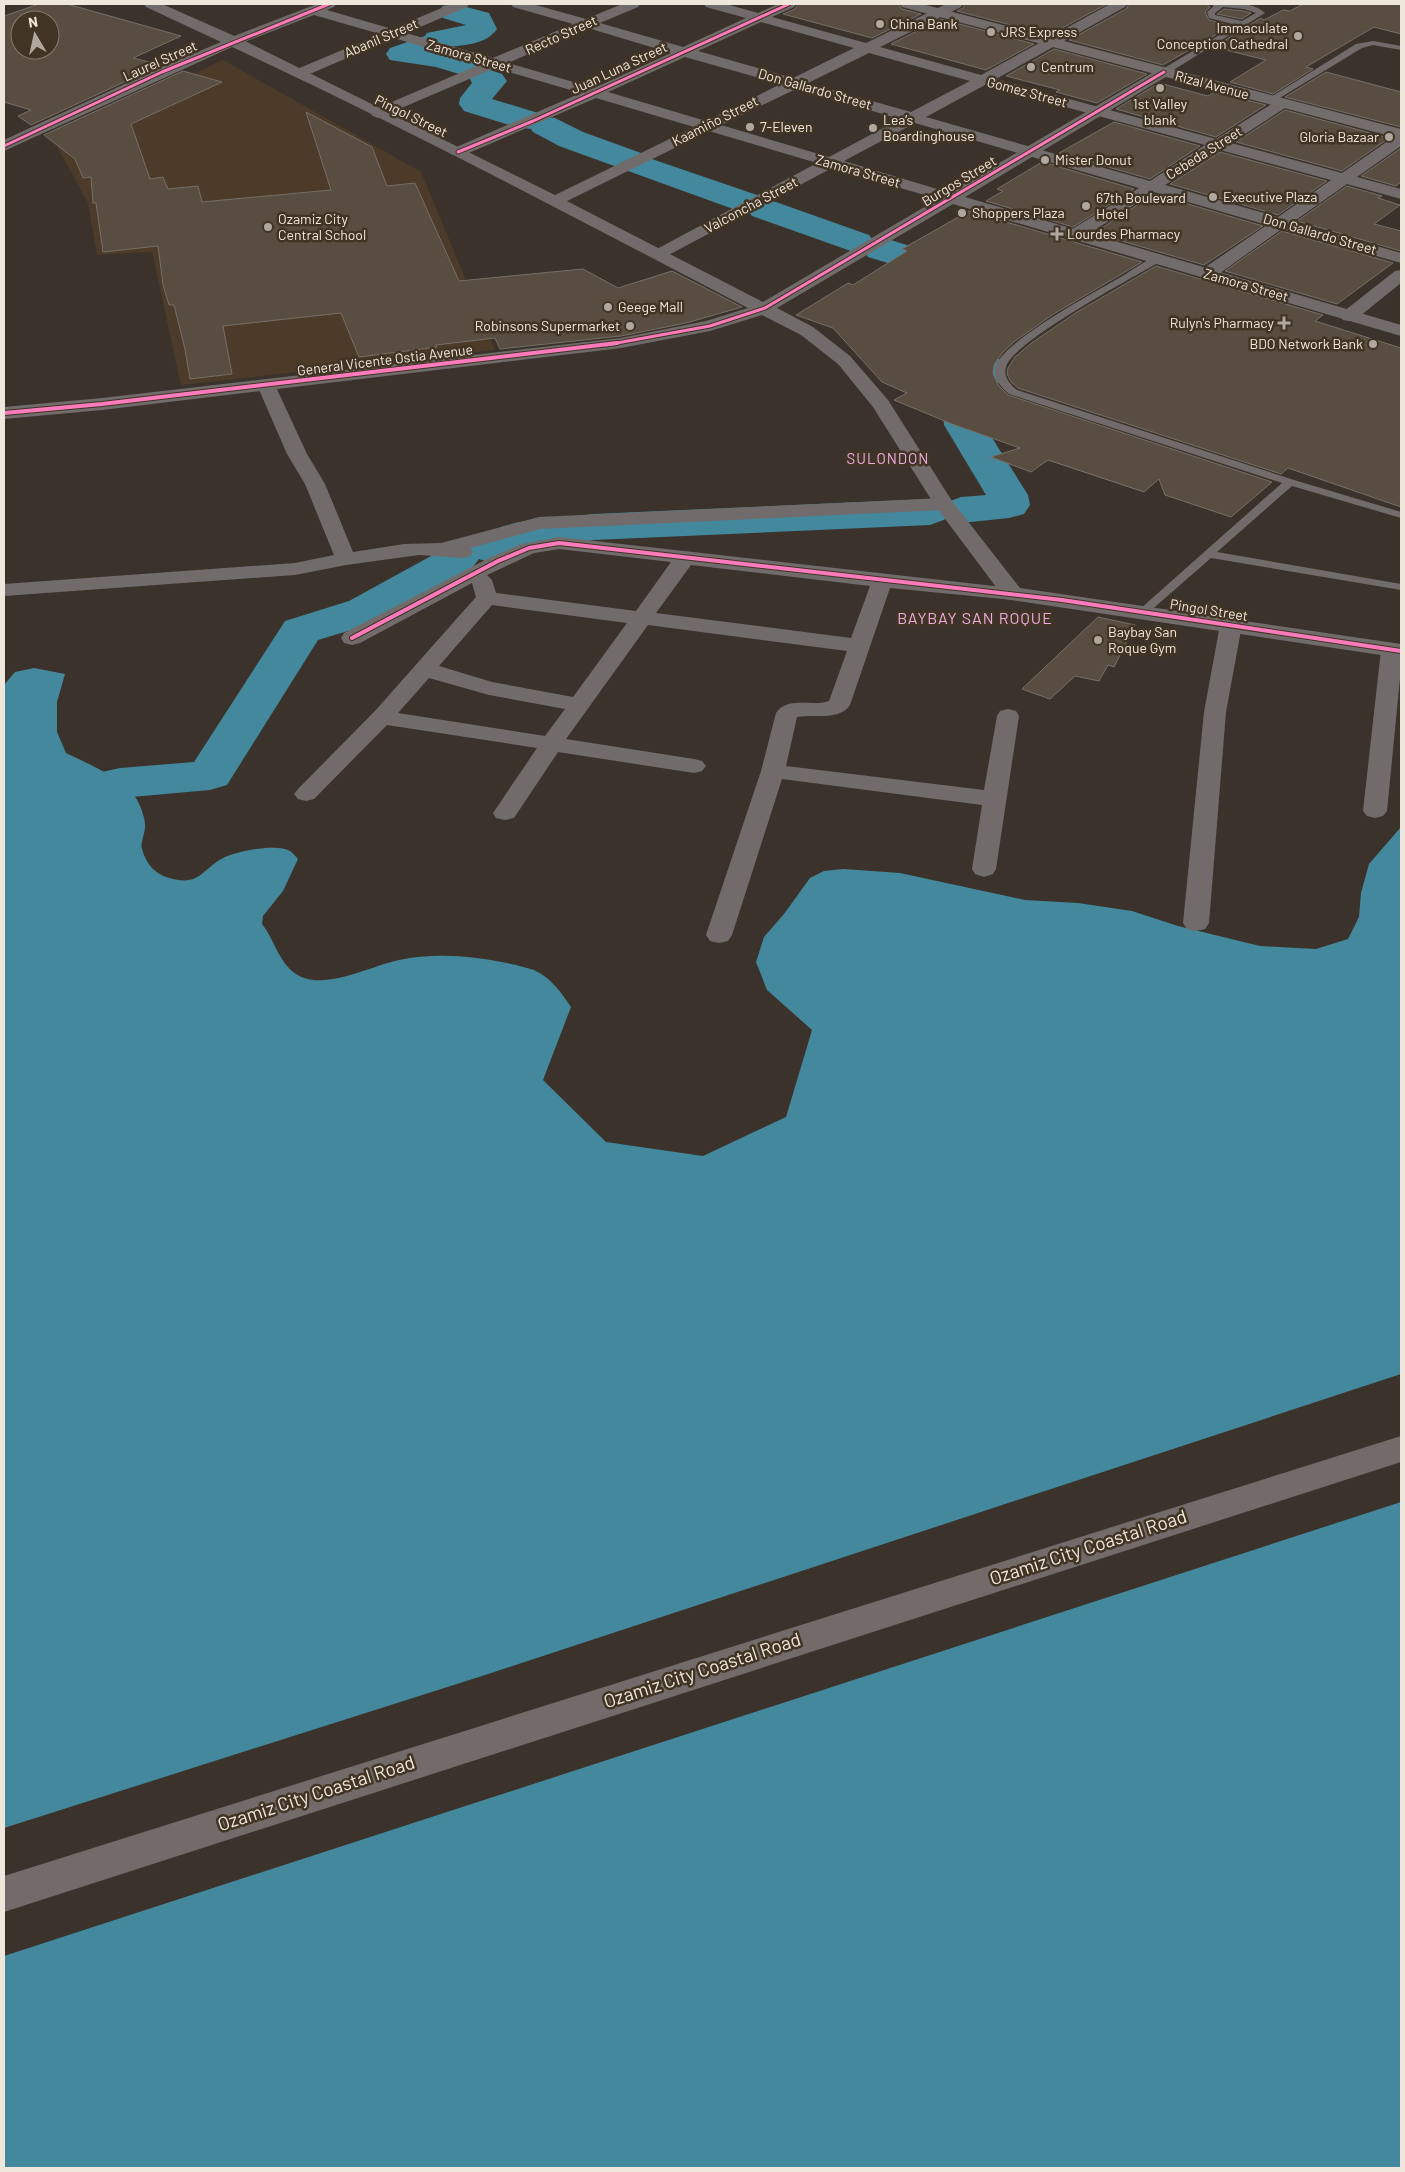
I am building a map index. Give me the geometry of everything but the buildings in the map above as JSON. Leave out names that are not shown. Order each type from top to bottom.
[{"type":"main road","name":"Rizal Avenue","points":[[907,4],[1401,134]]},
{"type":"main road","name":"Ozamiz City Coastal Road","points":[[4,1894],[1401,1449]]},
{"type":"street","name":"Pingol Street","points":[[151,4],[300,73],[555,200],[807,331],[844,360],[881,404],[944,504],[1013,594],[1144,611],[1397,650]]},
{"type":"street","name":"Laurel Street","points":[[4,146],[162,72],[234,41],[329,4]]},
{"type":"street","name":"Abanil Street","points":[[300,73],[462,4]]},
{"type":"street","name":"Don Gallardo Street","points":[[518,4],[1401,258]]},
{"type":"street","name":"Recto Street","points":[[378,113],[497,64],[633,4]]},
{"type":"street","name":"Gomez Street","points":[[711,4],[1401,194]]},
{"type":"street","name":"Juan Luna Street","points":[[458,152],[533,121],[789,4]]},
{"type":"street","name":"Kaamiño Street","points":[[555,200],[628,166],[792,83],[956,4]]},
{"type":"street","name":"Valconcha Street","points":[[661,254],[914,118],[1120,4]]},
{"type":"street","name":"Zamora Street","points":[[314,10],[1401,331]]},
{"type":"street","name":"Burgos Street","points":[[765,308],[1164,72]]},
{"type":"street","name":"Cebeda Street","points":[[1074,235],[1219,144],[1277,102]]},
{"type":"street","points":[[1207,274],[1401,139]]},
{"type":"street","points":[[1349,316],[1401,275]]},
{"type":"street","name":"General Vicente Ostia Avenue","points":[[4,414],[621,343],[710,326],[765,308]]},
{"type":"street","points":[[266,385],[297,454],[315,484],[346,560]]},
{"type":"street","points":[[4,590],[295,569],[426,548],[445,548],[539,523],[944,504]]},
{"type":"street","points":[[352,638],[488,566],[529,548],[559,543],[882,581],[1013,594]]},
{"type":"street","points":[[445,548],[488,566]]},
{"type":"street","points":[[505,813],[551,744],[685,558]]},
{"type":"street","points":[[306,794],[382,717],[487,598],[488,566]]},
{"type":"street","points":[[719,935],[773,772],[787,713],[794,710],[831,708],[839,705],[882,581]]},
{"type":"street","points":[[487,598],[860,646]]},
{"type":"street","points":[[1196,923],[1215,712],[1231,625]]},
{"type":"street","points":[[1375,811],[1397,650]]},
{"type":"street","points":[[424,669],[489,688],[579,705]]},
{"type":"street","points":[[984,869],[1008,716]]},
{"type":"street","points":[[382,717],[694,766]]},
{"type":"street","points":[[773,772],[995,799]]},
{"type":"lane","points":[[1164,72],[1260,12],[1246,7],[1212,4]]},
{"type":"lane","points":[[1221,5],[1210,12],[1212,16],[1243,24]]},
{"type":"lane","points":[[1277,102],[1359,46],[1373,43],[1401,48]]},
{"type":"lane","points":[[1158,259],[1045,327],[1016,347],[1002,362],[1000,373],[1006,387],[1013,392],[1290,482],[1401,515]]},
{"type":"lane","points":[[1144,611],[1290,482]]},
{"type":"lane","points":[[1208,554],[1401,587]]},
{"type":"shaded area","name":"Ozamiz City Central School","points":[[223,60],[421,172],[495,350],[181,385],[152,252],[97,255],[88,203],[53,139]]},
{"type":"water","points":[[34,668],[65,674],[57,702],[57,732],[66,753],[113,777],[136,798],[145,824],[142,849],[146,859],[155,871],[169,878],[179,880],[194,879],[216,862],[229,855],[267,848],[290,851],[298,859],[283,891],[263,916],[262,924],[285,964],[296,974],[307,979],[333,979],[399,960],[428,956],[487,959],[534,970],[551,981],[571,1007],[543,1080],[606,1142],[703,1156],[786,1117],[812,1030],[767,990],[756,962],[764,937],[784,914],[810,878],[824,871],[843,869],[900,873],[1025,900],[1078,903],[1132,911],[1178,926],[1260,946],[1316,949],[1348,939],[1359,917],[1361,893],[1369,864],[1401,827],[1401,1374],[482,1676],[4,1828],[4,685],[15,672]]},
{"type":"water","points":[[1401,1502],[1401,2168],[4,2168],[4,1956]]},
{"type":"waterway","points":[[438,39],[467,36],[482,29],[479,19],[453,12]]},
{"type":"waterway","points":[[424,45],[401,54],[439,58],[475,69]]},
{"type":"waterway","points":[[484,78],[491,81],[476,98],[475,104],[527,120]]},
{"type":"waterway","points":[[544,125],[571,139],[629,160]]},
{"type":"waterway","points":[[640,165],[745,202]]},
{"type":"waterway","points":[[764,209],[857,242]]},
{"type":"waterway","points":[[881,249],[977,279]]},
{"type":"waterway","points":[[961,510],[1009,505],[1007,495],[964,425],[962,401],[980,382],[980,358]]},
{"type":"waterway","points":[[485,548],[519,535],[594,527],[930,512]]},
{"type":"waterway","points":[[120,783],[210,775],[301,631],[365,611],[457,559]]},
{"type":"cycle path","points":[[4,146],[162,72],[329,4]]},
{"type":"cycle path","points":[[458,152],[533,121],[789,4]]},
{"type":"cycle path","points":[[4,413],[102,404],[621,343],[710,326],[765,308],[1164,72]]},
{"type":"cycle path","points":[[352,638],[498,561],[529,548],[559,543],[1062,600],[1401,651]]},
{"type":"place","name":"China Bank","points":[[880,24]]},
{"type":"place","name":"JRS Express","points":[[991,32]]},
{"type":"place","name":"Immaculate Conception Cathedral","points":[[1298,36]]},
{"type":"place","name":"Centrum","points":[[1031,67]]},
{"type":"place","name":"1st Valley blank","points":[[1160,88]]},
{"type":"place","name":"7-Eleven","points":[[750,127]]},
{"type":"place","name":"Lea’s Boardinghouse","points":[[873,128]]},
{"type":"place","name":"Gloria Bazaar","points":[[1389,137]]},
{"type":"place","name":"Mister Donut","points":[[1045,160]]},
{"type":"place","name":"Executive Plaza","points":[[1213,197]]},
{"type":"place","name":"67th Boulevard Hotel","points":[[1086,206]]},
{"type":"place","name":"Shoppers Plaza","points":[[962,213]]},
{"type":"place","name":"Ozamiz City Central School","points":[[268,227]]},
{"type":"place","name":"Lourdes Pharmacy","points":[[1057,234]]},
{"type":"place","name":"Geege Mall","points":[[608,307]]},
{"type":"place","name":"Rulyn's Pharmacy","points":[[1284,323]]},
{"type":"place","name":"Robinsons Supermarket","points":[[630,326]]},
{"type":"place","name":"BDO Network Bank","points":[[1373,344]]},
{"type":"place","name":"Baybay San Roque Gym","points":[[1098,640]]},
{"type":"district","name":"SULONDON","points":[[888,459]]},
{"type":"district","name":"BAYBAY SAN ROQUE","points":[[975,618]]}]
